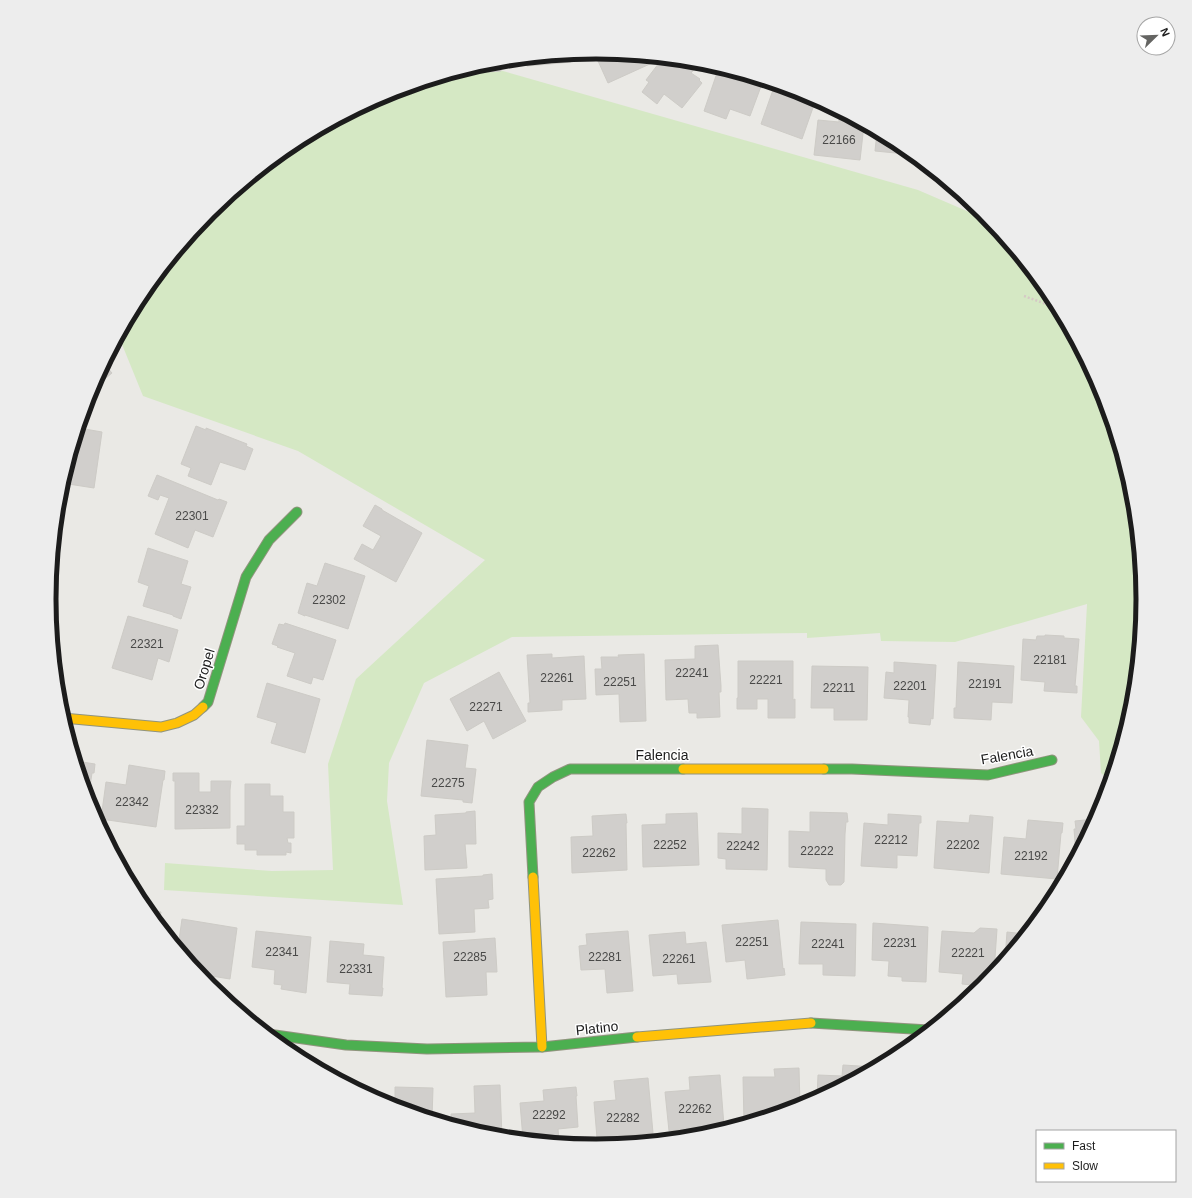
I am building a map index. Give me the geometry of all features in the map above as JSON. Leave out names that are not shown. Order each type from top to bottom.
[{"type":"street","name":"Oropel","points":[[69,719],[161,726],[177,724],[194,715],[208,702],[246,577],[269,540],[297,512]]},
{"type":"street","name":"Falencia","points":[[542,1047],[529,802],[538,787],[553,776],[570,770],[852,770],[988,775],[1052,760]]},
{"type":"street","name":"Platino","points":[[279,1036],[346,1045],[427,1049],[542,1047],[805,1023],[922,1029]]},
{"type":"path","points":[[1024,296],[1049,305]]},
{"type":"green space","points":[[494,69],[918,190],[976,215],[1002,243],[1024,270],[1064,329],[1080,360],[1095,392],[1118,459],[1126,494],[1135,564],[1135,634],[1126,704],[1118,739],[1106,777],[1101,773],[1099,741],[1081,717],[1087,604],[955,642],[881,641],[880,633],[807,638],[807,633],[512,637],[424,683],[389,763],[387,801],[403,905],[164,890],[165,863],[272,871],[333,870],[328,764],[356,679],[485,560],[298,451],[143,396],[121,342],[147,299],[168,270],[214,217],[267,171],[326,131],[389,100],[456,77]]},
{"type":"building","points":[[597,59],[631,60],[652,63],[608,83]]},
{"type":"building","points":[[561,60],[571,60],[571,62],[527,66],[527,64]]},
{"type":"building","points":[[659,63],[695,68],[691,73],[700,79],[699,80],[702,83],[682,108],[664,94],[657,104],[642,92],[649,82],[646,80]]},
{"type":"building","points":[[501,68],[501,71],[488,72],[488,70]]},
{"type":"building","points":[[717,73],[761,85],[750,116],[730,109],[726,119],[704,111]]},
{"type":"building","points":[[773,89],[814,105],[802,139],[761,124]]},
{"type":"building","points":[[839,119],[863,130],[860,160],[814,155],[818,120],[839,122]]},
{"type":"building","points":[[876,138],[901,154],[875,151]]},
{"type":"building","points":[[108,369],[112,373],[102,381]]},
{"type":"building","points":[[196,426],[206,430],[206,428],[247,444],[246,446],[253,449],[245,470],[220,462],[211,485],[188,476],[191,468],[181,464]]},
{"type":"building","points":[[84,429],[102,432],[94,488],[68,484],[74,459]]},
{"type":"building","points":[[157,475],[218,500],[227,502],[213,537],[195,530],[188,548],[155,534],[169,498],[160,495],[158,500],[148,496]]},
{"type":"building","points":[[375,505],[422,533],[396,582],[354,559],[362,544],[373,550],[381,536],[363,526]]},
{"type":"building","points":[[148,548],[188,561],[181,584],[191,587],[181,619],[143,606],[149,586],[138,582]]},
{"type":"building","points":[[325,563],[365,576],[348,629],[298,613],[307,583],[317,586]]},
{"type":"building","points":[[128,616],[178,630],[169,662],[158,658],[152,680],[112,668]]},
{"type":"building","points":[[285,623],[336,640],[323,680],[313,677],[311,684],[287,676],[295,653],[272,644],[279,624],[284,625]]},
{"type":"building","points":[[1037,636],[1064,636],[1064,638],[1079,639],[1075,686],[1077,686],[1077,693],[1044,691],[1045,682],[1021,680],[1023,639],[1036,640]]},
{"type":"building","points":[[718,645],[721,686],[721,692],[719,692],[720,717],[697,718],[697,713],[689,713],[688,699],[666,700],[665,660],[695,659],[695,646]]},
{"type":"building","points":[[552,654],[552,658],[584,656],[586,699],[562,700],[562,710],[528,712],[528,703],[530,703],[527,655]]},
{"type":"building","points":[[644,654],[646,721],[620,722],[619,694],[596,695],[595,669],[602,669],[601,657],[619,657],[618,655]]},
{"type":"building","points":[[738,661],[793,661],[793,700],[795,699],[795,718],[768,718],[768,699],[757,699],[757,709],[737,709]]},
{"type":"building","points":[[894,662],[936,665],[933,719],[931,718],[930,725],[909,723],[909,700],[884,698],[886,672],[894,673]]},
{"type":"building","points":[[958,662],[1014,666],[1012,703],[992,702],[991,720],[954,718],[954,708],[956,708]]},
{"type":"building","points":[[812,666],[868,667],[867,720],[834,720],[834,708],[811,708]]},
{"type":"building","points":[[499,672],[526,721],[493,739],[484,721],[467,731],[450,699]]},
{"type":"building","points":[[267,683],[320,699],[305,753],[271,743],[277,723],[257,717]]},
{"type":"building","points":[[427,740],[468,745],[465,768],[476,769],[472,803],[463,802],[463,800],[421,796]]},
{"type":"building","points":[[81,762],[95,764],[94,773],[92,773],[90,787]]},
{"type":"building","points":[[129,765],[165,771],[156,827],[103,819],[101,816],[106,782],[126,785]]},
{"type":"building","points":[[173,773],[199,773],[199,792],[211,792],[211,781],[231,781],[230,828],[175,829],[175,781],[173,781]]},
{"type":"building","points":[[245,784],[270,784],[270,796],[283,796],[283,812],[294,812],[294,838],[287,838],[288,843],[291,843],[291,853],[286,852],[286,855],[257,855],[257,850],[245,850],[245,844],[237,844],[237,826],[245,826]]},
{"type":"building","points":[[742,808],[768,809],[767,870],[726,869],[726,859],[718,858],[718,833],[742,834]]},
{"type":"building","points":[[475,811],[476,844],[465,844],[467,868],[425,870],[424,836],[436,835],[435,815]]},
{"type":"building","points":[[810,812],[847,813],[848,822],[846,822],[845,834],[844,882],[841,885],[829,885],[826,880],[826,869],[789,867],[789,831],[810,832]]},
{"type":"building","points":[[697,813],[699,865],[643,867],[642,825],[666,824],[666,814]]},
{"type":"building","points":[[626,814],[627,870],[572,873],[571,837],[593,836],[592,816]]},
{"type":"building","points":[[888,814],[921,816],[921,823],[919,823],[917,856],[897,855],[897,868],[861,866],[864,823],[888,825]]},
{"type":"building","points":[[970,815],[993,817],[989,873],[934,868],[937,821],[969,823]]},
{"type":"building","points":[[1028,820],[1063,823],[1057,879],[1001,874],[1004,837],[1026,839]]},
{"type":"building","points":[[1089,820],[1075,847],[1074,829],[1076,829],[1075,821]]},
{"type":"building","points":[[492,874],[493,899],[488,900],[489,908],[474,909],[475,932],[439,934],[436,879]]},
{"type":"building","points":[[156,911],[161,912],[160,917]]},
{"type":"building","points":[[182,919],[237,928],[230,979],[209,976],[179,941]]},
{"type":"building","points":[[778,920],[783,969],[784,968],[785,975],[747,979],[745,960],[726,962],[722,925]]},
{"type":"building","points":[[801,922],[856,924],[855,976],[823,975],[823,964],[799,964]]},
{"type":"building","points":[[873,923],[928,927],[926,982],[902,981],[902,977],[888,976],[889,961],[872,960]]},
{"type":"building","points":[[980,928],[997,929],[995,963],[974,985],[962,984],[963,974],[939,972],[942,931],[974,933]]},
{"type":"building","points":[[256,931],[311,937],[306,993],[281,989],[282,985],[274,984],[275,970],[252,967]]},
{"type":"building","points":[[628,931],[633,991],[607,993],[605,969],[581,970],[579,946],[587,945],[586,934]]},
{"type":"building","points":[[685,932],[686,944],[706,942],[711,982],[678,984],[677,974],[653,976],[649,935]]},
{"type":"building","points":[[1007,932],[1020,933],[1006,951]]},
{"type":"building","points":[[495,938],[497,972],[486,972],[487,995],[446,997],[443,942]]},
{"type":"building","points":[[330,941],[364,944],[363,955],[384,957],[382,996],[349,994],[350,984],[327,982]]},
{"type":"building","points":[[843,1065],[867,1066],[817,1091],[818,1075],[842,1076]]},
{"type":"building","points":[[799,1068],[800,1099],[744,1118],[743,1077],[775,1077],[774,1069]]},
{"type":"building","points":[[720,1075],[724,1124],[708,1127],[669,1131],[665,1092],[690,1090],[689,1077]]},
{"type":"building","points":[[648,1078],[653,1133],[597,1138],[594,1102],[616,1100],[614,1081]]},
{"type":"building","points":[[500,1085],[502,1131],[452,1120],[451,1114],[475,1113],[474,1086]]},
{"type":"building","points":[[395,1087],[433,1088],[432,1113],[395,1100]]},
{"type":"building","points":[[576,1087],[578,1127],[558,1129],[559,1138],[523,1134],[520,1103],[544,1101],[543,1090]]},
{"type":"traffic: fast","points":[[203,707],[208,702],[246,577],[269,540],[297,512]]},
{"type":"traffic: fast","points":[[824,769],[988,775],[1052,760]]},
{"type":"traffic: fast","points":[[533,877],[529,802],[538,787],[553,777],[570,769],[683,769]]},
{"type":"traffic: fast","points":[[811,1023],[921,1030]]},
{"type":"traffic: fast","points":[[279,1036],[346,1045],[427,1049],[542,1047],[637,1037]]},
{"type":"traffic: slow","points":[[69,719],[161,727],[177,723],[194,715],[203,707]]},
{"type":"traffic: slow","points":[[683,769],[824,769]]},
{"type":"traffic: slow","points":[[533,877],[542,1047]]},
{"type":"traffic: slow","points":[[637,1037],[811,1023]]}]
